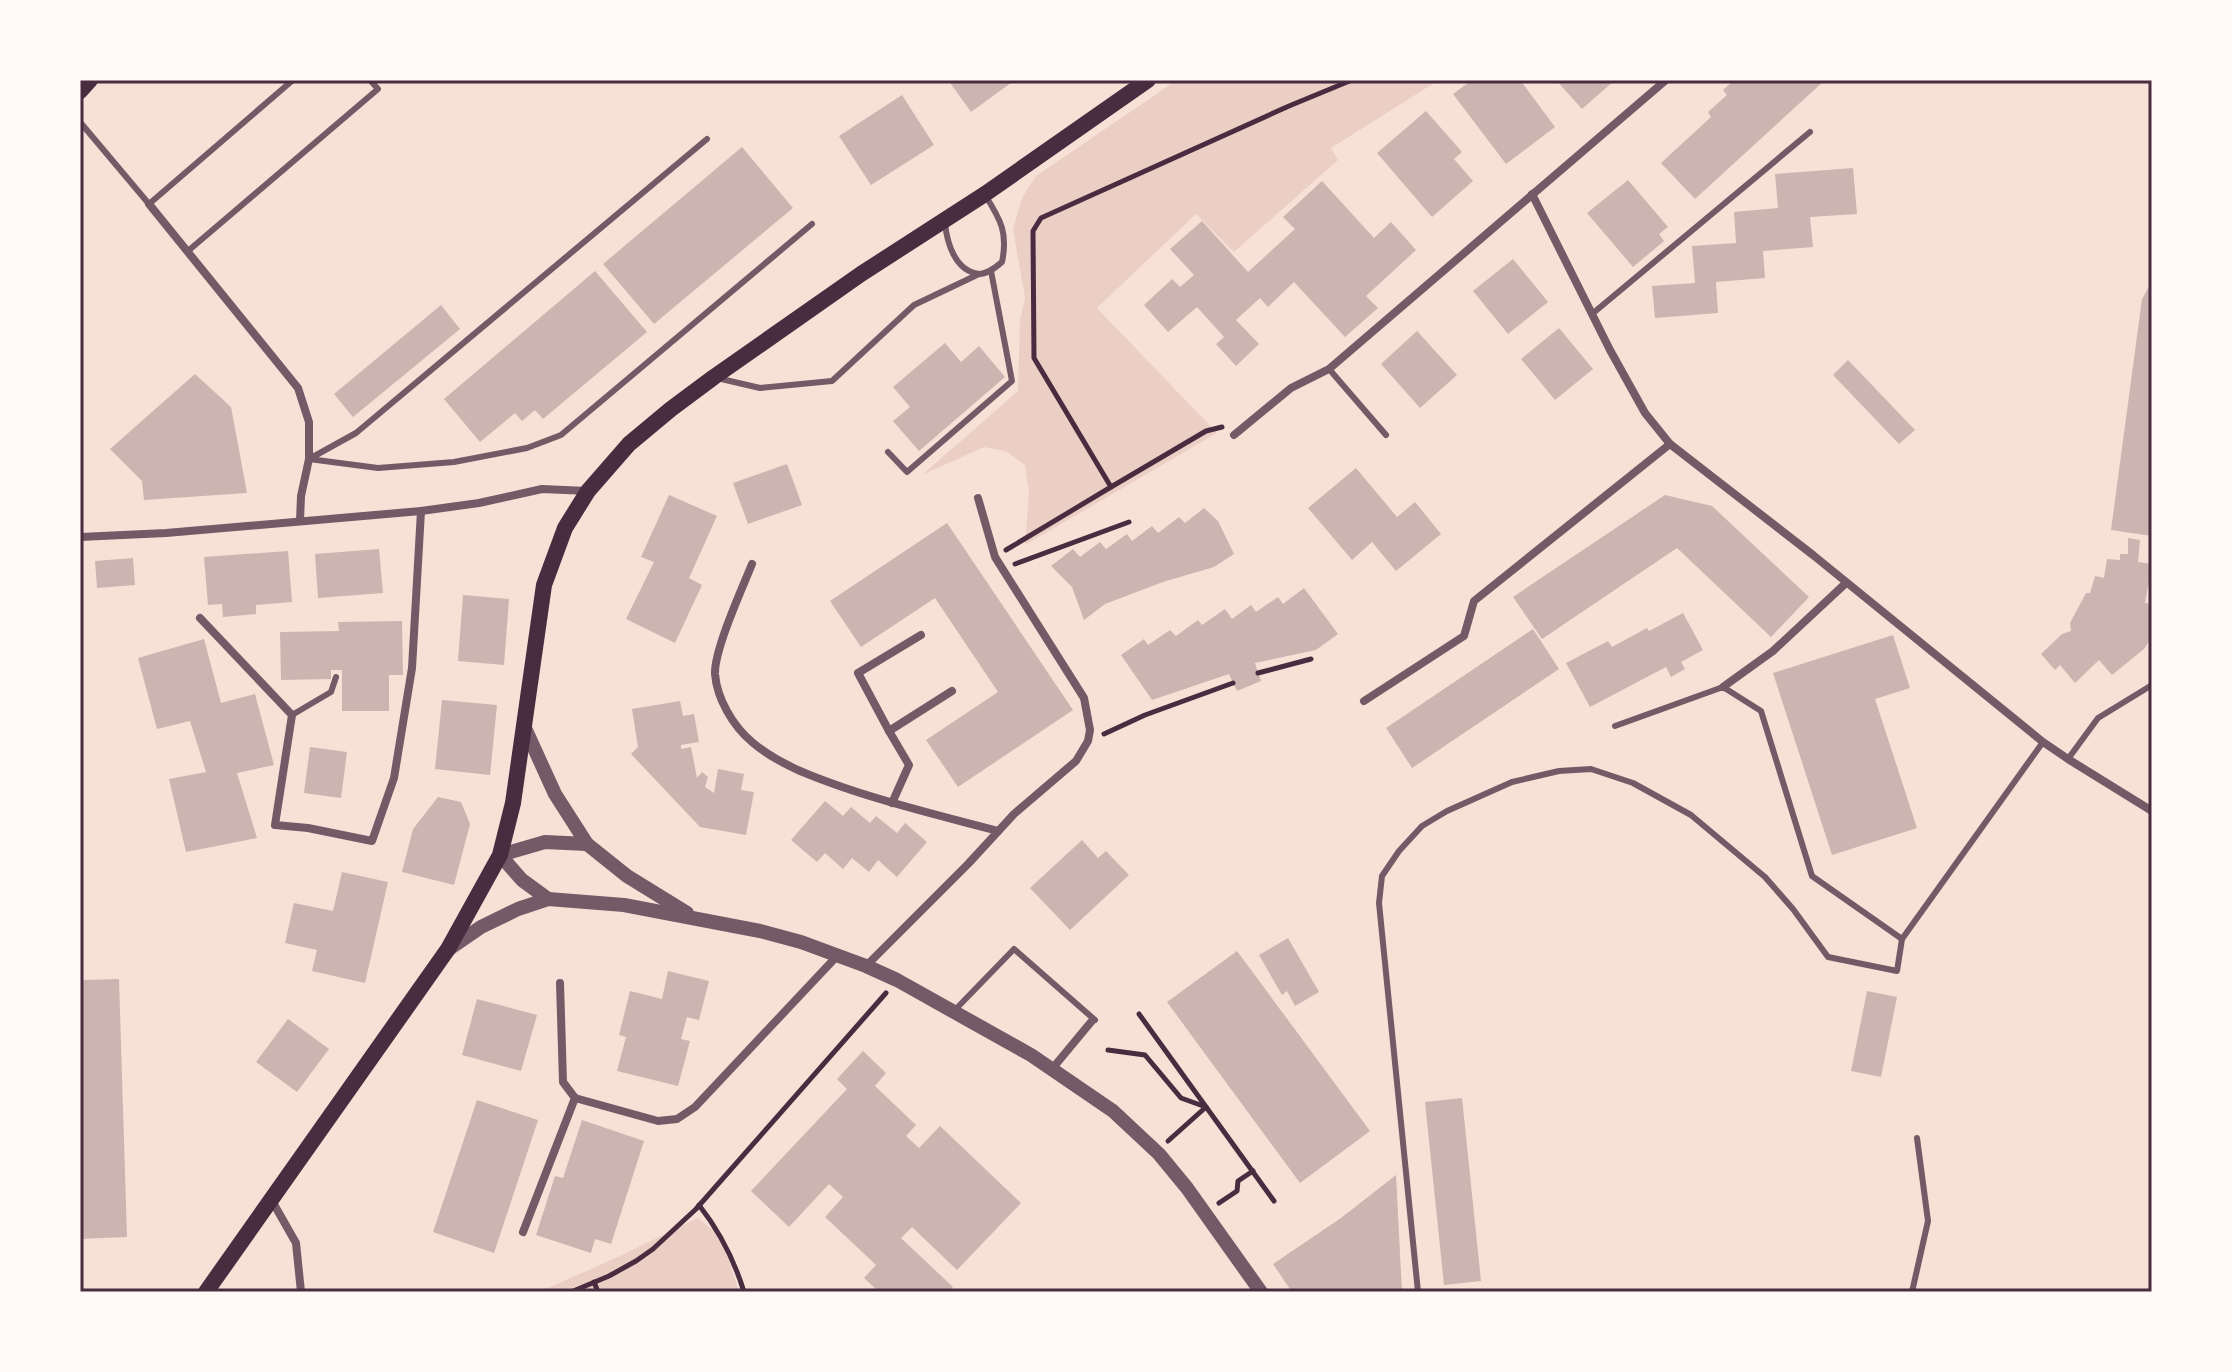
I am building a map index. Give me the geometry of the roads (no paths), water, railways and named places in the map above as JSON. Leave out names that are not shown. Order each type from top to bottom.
[{"type":"main road","points":[[80,91],[90,80]]},
{"type":"main road","points":[[206,1292],[448,949],[500,855],[513,803],[544,585],[565,528],[588,491],[629,444],[714,377],[1148,80]]},
{"type":"street","points":[[1234,435],[1291,388],[1329,369],[1666,80]]},
{"type":"street","points":[[1532,194],[1645,413],[1670,444],[2043,742],[2152,811]]},
{"type":"street","points":[[149,204],[298,388],[309,422],[309,459],[301,496],[300,521]]},
{"type":"street","points":[[1364,701],[1464,636],[1474,601],[1670,444]]},
{"type":"street","points":[[81,535],[166,533],[421,511],[479,503],[542,489],[588,491]]},
{"type":"street","points":[[866,966],[1034,795],[1076,761],[1088,741],[1090,720],[1084,698],[995,557],[978,498]]},
{"type":"street","points":[[200,618],[292,715],[275,825],[308,828],[372,841],[394,778],[412,668],[421,511]]},
{"type":"street","points":[[752,564],[720,648],[715,670],[724,706],[752,742],[800,771],[892,803],[998,831]]},
{"type":"street","points":[[1723,687],[1773,651],[1846,583]]},
{"type":"street","points":[[892,803],[909,765],[858,673],[921,635]]},
{"type":"street","points":[[889,731],[952,691]]},
{"type":"street","points":[[524,726],[555,794],[587,844],[627,876],[694,917]]},
{"type":"street","points":[[548,899],[522,880],[500,855],[545,842],[587,844]]},
{"type":"street","points":[[448,949],[481,927],[548,899],[624,905],[694,917],[760,931],[866,966],[1031,1055],[1113,1111],[1157,1151],[1261,1292]]},
{"type":"street","points":[[560,983],[563,1082],[575,1098],[658,1121],[677,1119],[695,1107],[838,955]]},
{"type":"street","points":[[1052,1069],[1091,1022]]},
{"type":"street","points":[[523,1232],[575,1098]]},
{"type":"street","points":[[271,1199],[296,1243],[301,1292]]},
{"type":"lane","points":[[80,122],[149,204],[293,80]]},
{"type":"lane","points":[[188,251],[378,89],[370,80]]},
{"type":"lane","points":[[1592,314],[1810,132]]},
{"type":"lane","points":[[309,459],[356,433],[707,139]]},
{"type":"lane","points":[[714,377],[760,388],[832,381],[914,305],[991,271],[1002,262],[1005,233],[985,194]]},
{"type":"lane","points":[[945,220],[947,240],[953,255],[965,267],[979,274]]},
{"type":"lane","points":[[309,459],[378,468],[454,462],[527,448],[561,435],[812,224]]},
{"type":"lane","points":[[888,452],[907,472],[1012,381],[991,271]]},
{"type":"lane","points":[[1329,369],[1386,435]]},
{"type":"lane","points":[[292,715],[331,692],[336,677]]},
{"type":"lane","points":[[2068,759],[2098,718],[2152,685]]},
{"type":"lane","points":[[1615,726],[1723,687],[1761,711],[1812,876],[1902,939]]},
{"type":"lane","points":[[1418,1292],[1379,903],[1382,876],[1422,826],[1447,811],[1512,782],[1559,771],[1591,769],[1633,783],[1691,815],[1765,877],[1828,957],[1897,971],[1902,939],[2043,742]]},
{"type":"lane","points":[[953,1012],[1014,949],[1095,1020],[1091,1022]]},
{"type":"lane","points":[[1912,1292],[1928,1221],[1917,1138]]}]
